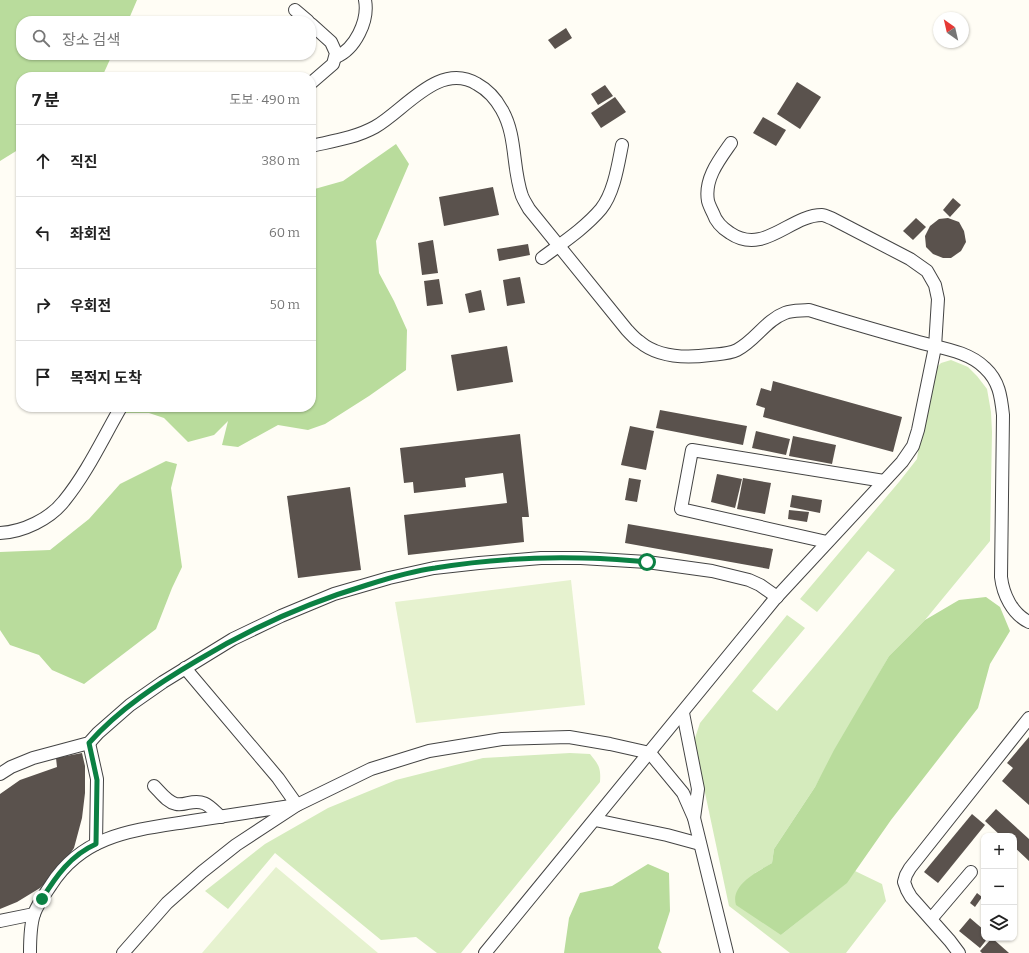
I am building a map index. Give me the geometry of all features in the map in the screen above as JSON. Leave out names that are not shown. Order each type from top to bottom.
[{"type":"street","points":[[336,57],[345,53],[360,30],[364,19],[366,5],[365,0]]},
{"type":"street","points":[[295,10],[302,16]]},
{"type":"street","points":[[316,28],[332,42],[336,53],[333,64],[316,79]]},
{"type":"street","points":[[316,145],[355,137],[376,126],[432,85],[446,78],[462,77],[484,87],[492,95],[502,110],[509,128],[522,197],[529,209],[627,330],[640,343],[651,349],[681,357],[725,354],[737,350],[751,341],[774,319],[784,313],[809,310],[935,347],[962,353],[973,358],[985,368],[996,381],[1001,396],[1003,415],[1002,586],[1006,597],[1017,614],[1029,622]]},
{"type":"street","points":[[485,953],[777,597],[902,462],[913,446],[918,430],[935,347],[938,300],[935,285],[927,271],[910,259],[833,219],[822,215],[808,218],[765,238],[752,240],[735,237],[722,228],[714,216],[708,201],[709,182],[714,167],[731,143]]},
{"type":"street","points":[[542,258],[589,221],[602,208],[613,183],[622,145]]},
{"type":"street","points":[[0,533],[11,532],[31,525],[48,516],[64,502],[83,474],[118,412]]},
{"type":"street","points":[[827,542],[681,509],[692,450],[884,481]]},
{"type":"street","points":[[0,774],[11,767],[33,758],[89,743],[98,733],[130,706],[185,668],[233,639],[281,616],[334,594],[389,578],[441,567],[542,558],[581,558],[647,562],[712,571],[760,584],[777,597]]},
{"type":"street","points":[[185,668],[278,778],[297,805]]},
{"type":"street","points":[[683,713],[698,789],[694,818]]},
{"type":"street","points":[[959,953],[911,897],[904,882],[906,875],[1029,718]]},
{"type":"street","points":[[123,953],[166,903],[236,845],[297,805],[371,769],[429,751],[502,739],[569,737],[650,753],[683,793],[694,818],[726,953]]},
{"type":"street","points":[[89,743],[97,780],[96,844]]},
{"type":"street","points":[[154,786],[175,804],[179,805],[196,801],[204,802],[221,817]]},
{"type":"street","points":[[30,953],[34,914],[42,899],[54,879],[73,858],[86,848],[107,839],[138,829],[297,805]]},
{"type":"street","points":[[595,820],[667,835],[700,844]]},
{"type":"street","points":[[931,919],[971,872]]},
{"type":"street","points":[[0,921],[34,914]]},
{"type":"green space","points":[[0,0],[137,0],[130,16],[16,16],[16,60],[110,60],[104,72],[16,72],[16,151],[0,161]]},
{"type":"green space","points":[[396,144],[409,164],[376,241],[379,273],[407,330],[406,370],[325,424],[308,430],[278,425],[238,447],[222,445],[228,421],[214,435],[188,442],[164,418],[149,413],[124,413],[316,412],[316,189],[343,181]]},
{"type":"green space","points":[[951,360],[968,367],[987,389],[991,412],[992,432],[990,541],[925,620],[889,656],[815,787],[774,849],[772,863],[755,873],[781,935],[846,883],[855,871],[882,884],[886,901],[846,953],[790,953],[729,906],[694,741],[700,723],[787,615],[805,628],[752,691],[777,711],[895,570],[868,551],[817,612],[800,599],[917,459],[923,419],[936,368],[941,363]]},
{"type":"green space","points":[[166,461],[177,464],[171,488],[182,567],[156,629],[84,684],[52,670],[39,655],[10,645],[0,630],[0,552],[50,550],[89,519],[120,484]]},
{"type":"green space","points":[[571,580],[585,705],[416,723],[395,602]]},
{"type":"green space","points":[[986,597],[1000,607],[1010,631],[990,664],[978,708],[891,820],[847,883],[781,935],[736,905],[735,898],[741,885],[752,875],[772,863],[774,849],[815,787],[834,750],[889,656],[925,620],[959,600]]},
{"type":"green space","points":[[570,753],[590,754],[599,767],[600,782],[461,953],[437,953],[416,937],[381,940],[275,853],[228,909],[205,891],[265,844],[328,808],[396,780],[483,758]]},
{"type":"green space","points":[[648,864],[669,873],[670,911],[658,948],[662,953],[564,953],[569,918],[580,893],[612,886]]},
{"type":"green space","points":[[276,867],[378,953],[202,953]]},
{"type":"building","points":[[566,28],[572,38],[555,49],[548,40]]},
{"type":"building","points":[[797,82],[821,97],[800,129],[777,114]]},
{"type":"building","points":[[605,85],[613,96],[598,105],[591,94]]},
{"type":"building","points":[[615,97],[626,112],[601,128],[591,113]]},
{"type":"building","points":[[763,117],[786,130],[776,146],[753,133]]},
{"type":"building","points":[[493,187],[499,215],[444,226],[439,197]]},
{"type":"building","points":[[953,198],[961,205],[950,217],[943,210]]},
{"type":"building","points":[[916,218],[926,227],[913,240],[903,231]]},
{"type":"building","points":[[948,218],[959,222],[964,231],[966,242],[961,251],[951,258],[943,258],[933,254],[926,247],[925,236],[930,226],[939,219]]},
{"type":"building","points":[[433,240],[438,273],[422,275],[418,243]]},
{"type":"building","points":[[528,244],[530,255],[499,261],[497,249]]},
{"type":"building","points":[[520,277],[525,303],[507,306],[503,280]]},
{"type":"building","points":[[439,279],[443,304],[427,306],[424,281]]},
{"type":"building","points":[[481,290],[485,310],[469,313],[465,294]]},
{"type":"building","points":[[507,346],[513,382],[457,391],[451,355]]},
{"type":"building","points":[[773,381],[902,417],[893,452],[763,417],[765,408],[756,405],[761,388],[771,391]]},
{"type":"building","points":[[660,410],[747,426],[743,445],[656,428]]},
{"type":"building","points":[[630,426],[654,431],[646,470],[621,465]]},
{"type":"building","points":[[756,431],[790,439],[786,455],[752,448]]},
{"type":"building","points":[[520,434],[529,517],[522,517],[524,542],[408,555],[404,515],[507,503],[503,473],[465,478],[466,487],[414,493],[413,482],[404,483],[400,448]]},
{"type":"building","points":[[793,436],[836,445],[832,464],[789,456]]},
{"type":"building","points":[[717,474],[742,479],[735,508],[711,502]]},
{"type":"building","points":[[629,478],[641,480],[637,502],[625,500]]},
{"type":"building","points":[[743,478],[771,483],[765,514],[737,509]]},
{"type":"building","points":[[350,487],[361,570],[298,578],[287,496]]},
{"type":"building","points":[[792,495],[822,500],[820,513],[790,507]]},
{"type":"building","points":[[789,510],[809,512],[807,522],[788,519]]},
{"type":"building","points":[[628,524],[773,549],[769,569],[625,543]]},
{"type":"building","points":[[1029,737],[1029,805],[1002,781],[1013,768],[1007,763]]},
{"type":"building","points":[[82,753],[85,766],[85,793],[82,818],[74,848],[60,869],[40,888],[17,902],[0,909],[0,794],[20,780],[57,767],[56,758]]},
{"type":"building","points":[[996,809],[1029,839],[1029,861],[1017,850],[1017,833],[998,833],[985,821]]},
{"type":"building","points":[[972,814],[985,825],[938,883],[924,872]]},
{"type":"building","points":[[977,893],[981,896],[975,907],[970,903]]},
{"type":"building","points":[[970,918],[981,927],[981,941],[986,941],[980,948],[959,931]]},
{"type":"building","points":[[989,941],[995,941],[1009,953],[982,953],[980,951]]},
{"type":"route","points":[[42,899],[54,879],[73,858],[86,848],[96,844],[97,780],[89,743],[98,733],[130,706],[163,682],[233,639],[281,616],[334,594],[389,578],[434,568],[542,558],[581,558],[647,562]]}]
